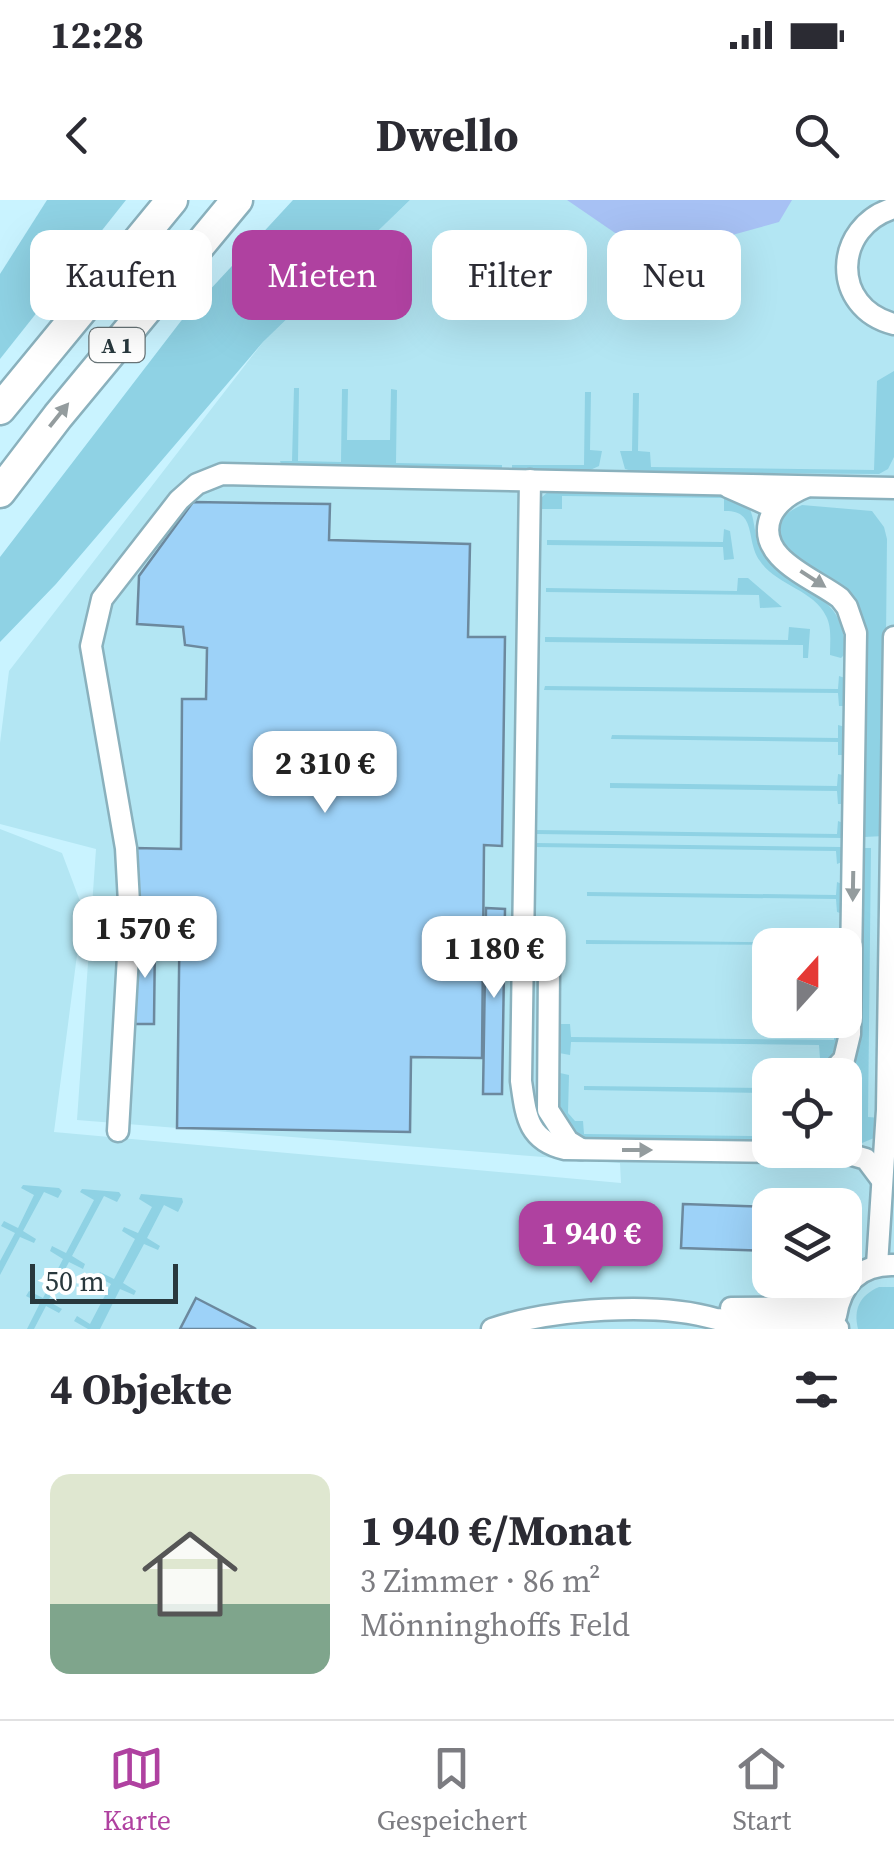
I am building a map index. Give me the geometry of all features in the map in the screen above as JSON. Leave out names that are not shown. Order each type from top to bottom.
[{"type":"highway","points":[[137,230],[155,200]]},
{"type":"highway","name":"A 1","points":[[146,230],[172,200]]},
{"type":"highway","name":"A 1","points":[[0,492],[236,200]]},
{"type":"highway","name":"A 1","points":[[0,410],[72,320]]},
{"type":"street","points":[[894,208],[878,214],[858,231],[851,243],[847,270],[849,284],[863,307],[894,324]]},
{"type":"street","points":[[118,1131],[130,922],[126,848],[90,646],[102,599],[178,500],[197,484],[222,474],[894,488]]},
{"type":"street","points":[[530,480],[521,1080],[525,1110],[532,1127],[549,1145],[582,1150],[752,1151]]},
{"type":"street","points":[[719,483],[777,505]]},
{"type":"street","points":[[810,486],[777,505],[768,526],[772,550],[840,598],[856,633],[851,1018],[844,1058]]},
{"type":"street","points":[[492,1329],[528,1318],[608,1310],[700,1314],[717,1309],[838,1322],[848,1283],[861,1272],[886,1265],[880,1179],[891,1056],[894,636]]},
{"type":"street","points":[[524,967],[550,966],[548,1110],[568,1142],[582,1150]]},
{"type":"street","points":[[862,1158],[880,1179]]},
{"type":"shaded area","points":[[47,200],[126,200],[102,230],[30,230],[31,320],[0,359],[0,274]]},
{"type":"shaded area","points":[[293,200],[410,200],[379,230],[265,230]]},
{"type":"shaded area","points":[[410,200],[894,200],[894,1329],[0,1329],[0,829],[62,853],[83,909],[54,1132],[621,1183],[620,1163],[77,1120],[96,849],[0,824],[0,743],[9,671],[263,342],[286,320],[412,320],[412,230],[379,230]]},
{"type":"shaded area","points":[[567,200],[792,200],[779,222],[741,233],[611,230]]},
{"type":"shaded area","points":[[232,266],[232,320],[286,320],[56,584],[0,642],[0,557],[181,321],[212,320],[212,288]]},
{"type":"shaded area","points":[[894,371],[894,457],[888,469],[879,474],[625,469],[620,451],[632,451],[633,393],[639,393],[638,451],[650,452],[651,467],[874,470],[877,381]]},
{"type":"shaded area","points":[[294,388],[299,388],[298,461],[341,462],[342,389],[348,389],[347,440],[390,440],[391,389],[397,390],[396,463],[502,465],[502,470],[282,467],[280,461],[292,461]]},
{"type":"shaded area","points":[[585,392],[591,392],[590,450],[602,451],[599,466],[588,471],[512,470],[512,465],[584,465]]},
{"type":"shaded area","points":[[549,491],[721,492],[749,507],[766,558],[838,617],[845,654],[841,658],[830,655],[829,625],[820,607],[767,569],[756,553],[746,521],[742,515],[724,511],[724,498],[562,496],[562,509],[541,509],[541,498]]},
{"type":"shaded area","points":[[802,505],[872,511],[884,527],[887,539],[884,836],[864,837],[865,623],[847,592],[780,538],[778,527],[785,516]]},
{"type":"shaded area","points":[[724,529],[730,531],[734,559],[724,560],[723,547],[547,545],[547,540],[723,542]]},
{"type":"shaded area","points":[[738,578],[748,578],[782,607],[760,608],[759,595],[546,592],[546,588],[737,591]]},
{"type":"shaded area","points":[[789,627],[810,629],[808,658],[803,658],[803,645],[545,642],[545,637],[788,640]]},
{"type":"shaded area","points":[[839,676],[845,678],[843,706],[839,706],[838,693],[544,690],[545,686],[838,689]]},
{"type":"shaded area","points":[[838,725],[845,727],[842,755],[838,755],[838,742],[611,739],[612,735],[838,738]]},
{"type":"shaded area","points":[[838,774],[843,775],[841,804],[837,791],[610,788],[610,783],[837,786]]},
{"type":"shaded area","points":[[838,821],[843,823],[843,838],[536,834],[536,830],[837,834]]},
{"type":"shaded area","points":[[535,843],[842,847],[842,862],[837,864],[836,851],[535,847]]},
{"type":"shaded area","points":[[864,848],[871,848],[868,1117],[881,1118],[874,1138],[862,1143],[862,1058],[855,1058],[862,1038]]},
{"type":"shaded area","points":[[837,882],[842,884],[840,913],[836,899],[587,896],[587,892],[836,895]]},
{"type":"shaded area","points":[[536,927],[564,927],[564,958],[552,958],[536,939]]},
{"type":"shaded area","points":[[586,940],[752,942],[752,945],[586,944]]},
{"type":"shaded area","points":[[561,1024],[570,1024],[571,1037],[837,1038],[831,1058],[820,1058],[819,1045],[571,1042],[570,1055],[559,1053]]},
{"type":"shaded area","points":[[560,1073],[569,1075],[568,1113],[575,1121],[583,1121],[584,1134],[752,1136],[752,1142],[578,1138],[560,1118]]},
{"type":"shaded area","points":[[584,1086],[752,1088],[752,1093],[584,1090]]},
{"type":"shaded area","points":[[23,1185],[62,1191],[58,1198],[44,1192],[23,1231],[36,1239],[34,1243],[20,1237],[0,1275],[0,1261],[15,1233],[1,1226],[4,1221],[18,1228],[34,1195],[21,1188]]},
{"type":"shaded area","points":[[82,1189],[121,1195],[117,1202],[104,1196],[72,1256],[85,1264],[83,1269],[69,1262],[48,1301],[62,1309],[59,1313],[46,1306],[34,1329],[27,1329],[40,1303],[26,1296],[29,1291],[43,1298],[63,1259],[50,1251],[52,1246],[66,1253],[94,1200],[80,1192]]},
{"type":"shaded area","points":[[141,1194],[182,1198],[183,1202],[178,1212],[164,1205],[147,1238],[160,1246],[158,1250],[144,1244],[123,1283],[136,1291],[134,1295],[120,1289],[100,1329],[88,1329],[74,1321],[77,1316],[90,1324],[111,1284],[98,1277],[100,1272],[114,1279],[135,1239],[122,1231],[124,1227],[138,1233],[152,1207],[139,1199]]},
{"type":"shaded area","points":[[879,1287],[894,1287],[894,1329],[858,1329],[856,1315],[860,1304]]},
{"type":"building","points":[[193,502],[330,504],[329,540],[470,544],[468,637],[505,637],[502,846],[484,845],[482,1058],[411,1057],[410,1132],[177,1128],[180,898],[134,898],[135,848],[181,849],[182,699],[206,699],[207,648],[185,645],[183,627],[137,624],[139,576]]},
{"type":"building","points":[[486,908],[505,909],[502,1094],[483,1094]]},
{"type":"building","points":[[135,938],[155,938],[154,1024],[135,1024]]},
{"type":"building","points":[[683,1204],[752,1206],[752,1250],[681,1248]]},
{"type":"building","points":[[196,1298],[256,1329],[180,1329]]}]
